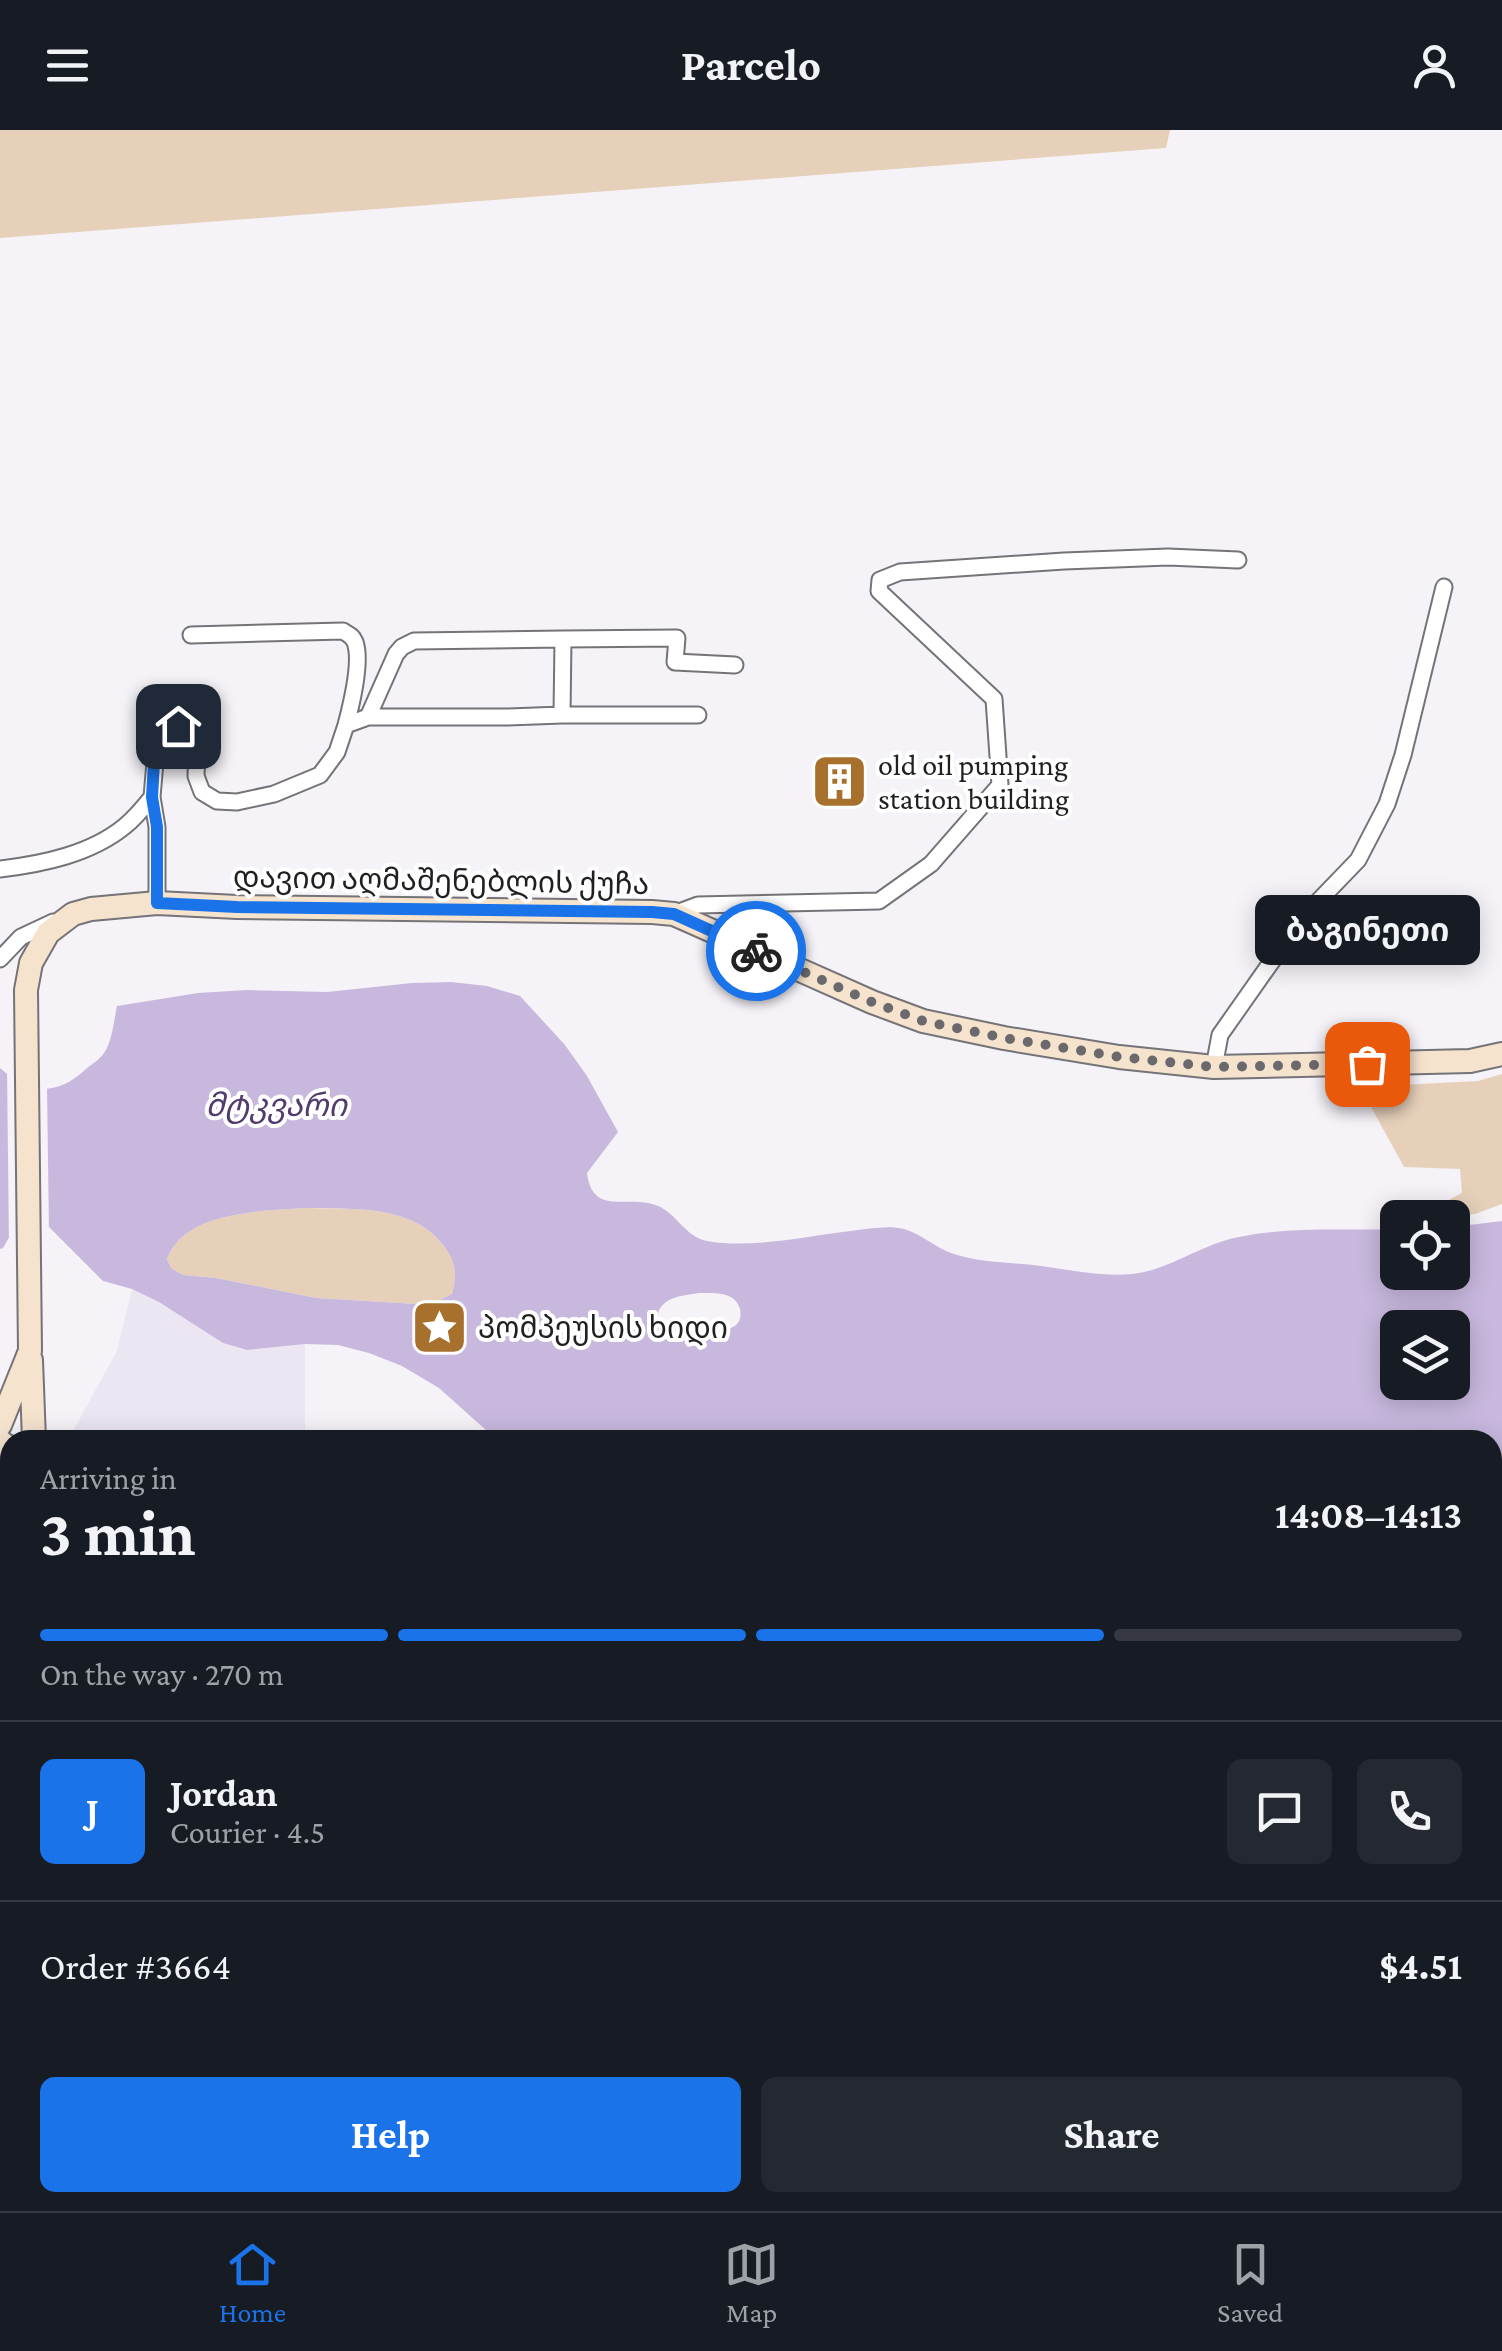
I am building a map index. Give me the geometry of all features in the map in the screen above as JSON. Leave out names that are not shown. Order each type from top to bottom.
[{"type":"main road","name":"დავით აღმაშენებლის ქუჩა","points":[[72,914],[157,903],[674,914],[872,1002],[923,1021],[1004,1038],[1214,1067],[1470,1061],[1502,1054]]},
{"type":"main road","points":[[34,1430],[25,1000],[31,963],[48,933],[72,914]]},
{"type":"main road","points":[[0,1385],[30,1341]]},
{"type":"main road","points":[[0,1425],[30,1341]]},
{"type":"street","points":[[674,914],[698,905],[879,901],[931,864],[1000,785],[994,699],[879,591],[880,580],[900,572],[1064,561],[1168,556],[1238,560]]},
{"type":"street","points":[[1214,1067],[1220,1035],[1303,916],[1358,860],[1386,804],[1403,755],[1444,587]]},
{"type":"street","points":[[157,903],[157,827],[152,797],[154,762],[161,736],[178,726],[193,732],[198,748],[196,776],[202,792],[217,801],[238,802],[274,794],[320,775],[337,752],[354,694],[356,646],[343,632],[191,635]]},
{"type":"street","points":[[368,717],[396,654],[414,641],[676,638],[674,662],[735,665]]},
{"type":"street","points":[[562,715],[563,639]]},
{"type":"street","points":[[346,725],[368,717],[698,716]]},
{"type":"street","points":[[1,867],[35,865],[100,844],[128,824],[152,797]]},
{"type":"street","name":"დავით აღმაშენებლის ქუჩა","points":[[0,960],[22,936],[72,914]]},
{"type":"shaded area","points":[[0,130],[1170,130],[1166,148],[0,238]]},
{"type":"shaded area","points":[[1502,1074],[1502,1204],[1470,1214],[1470,1200],[1449,1200],[1462,1193],[1460,1169],[1404,1167],[1360,1087],[1478,1081]]},
{"type":"shaded area","points":[[305,1208],[382,1212],[418,1224],[433,1234],[449,1255],[455,1270],[452,1294],[436,1302],[416,1304],[316,1298],[183,1275],[171,1268],[167,1259],[176,1243],[207,1223],[247,1213]]},
{"type":"shaded area","points":[[132,1289],[223,1343],[247,1350],[305,1344],[305,1430],[74,1430],[117,1351]]},
{"type":"water","name":"მტკვარი","points":[[451,982],[487,986],[520,996],[565,1045],[618,1132],[587,1173],[595,1194],[611,1201],[660,1207],[692,1234],[707,1241],[760,1243],[898,1228],[973,1259],[1121,1275],[1146,1272],[1225,1240],[1258,1234],[1380,1229],[1380,1290],[1470,1290],[1470,1225],[1502,1221],[1502,1430],[486,1430],[439,1388],[402,1366],[369,1353],[338,1345],[247,1350],[223,1343],[159,1302],[103,1281],[49,1227],[14,1229],[0,1249],[0,1068],[21,1083],[53,1088],[75,1078],[104,1053],[117,1006],[198,993],[327,992]],"holes":[[[305,1208],[382,1212],[418,1224],[446,1249],[455,1270],[452,1294],[436,1302],[416,1304],[316,1298],[183,1275],[171,1268],[167,1259],[176,1243],[190,1231],[226,1217]],[[717,1293],[734,1299],[740,1309],[738,1322],[732,1328],[704,1332],[674,1329],[661,1323],[657,1316],[663,1304],[674,1298]]]},
{"type":"pier","points":[[7,1067],[17,1076],[47,1084],[49,1234],[17,1233],[9,1247]]},
{"type":"way so far","points":[[756,951],[923,1021],[1004,1038],[1214,1067],[1367,1064]]},
{"type":"place","name":"old oil pumping station building","points":[[839,781]]},
{"type":"place","name":"ბაგინეთი","points":[[1367,1064]]},
{"type":"place","name":"პომპეუსის ხიდი","points":[[439,1327]]},
{"type":"route","points":[[178,726],[161,736],[154,762],[157,903],[652,912],[674,914],[756,951]]}]
